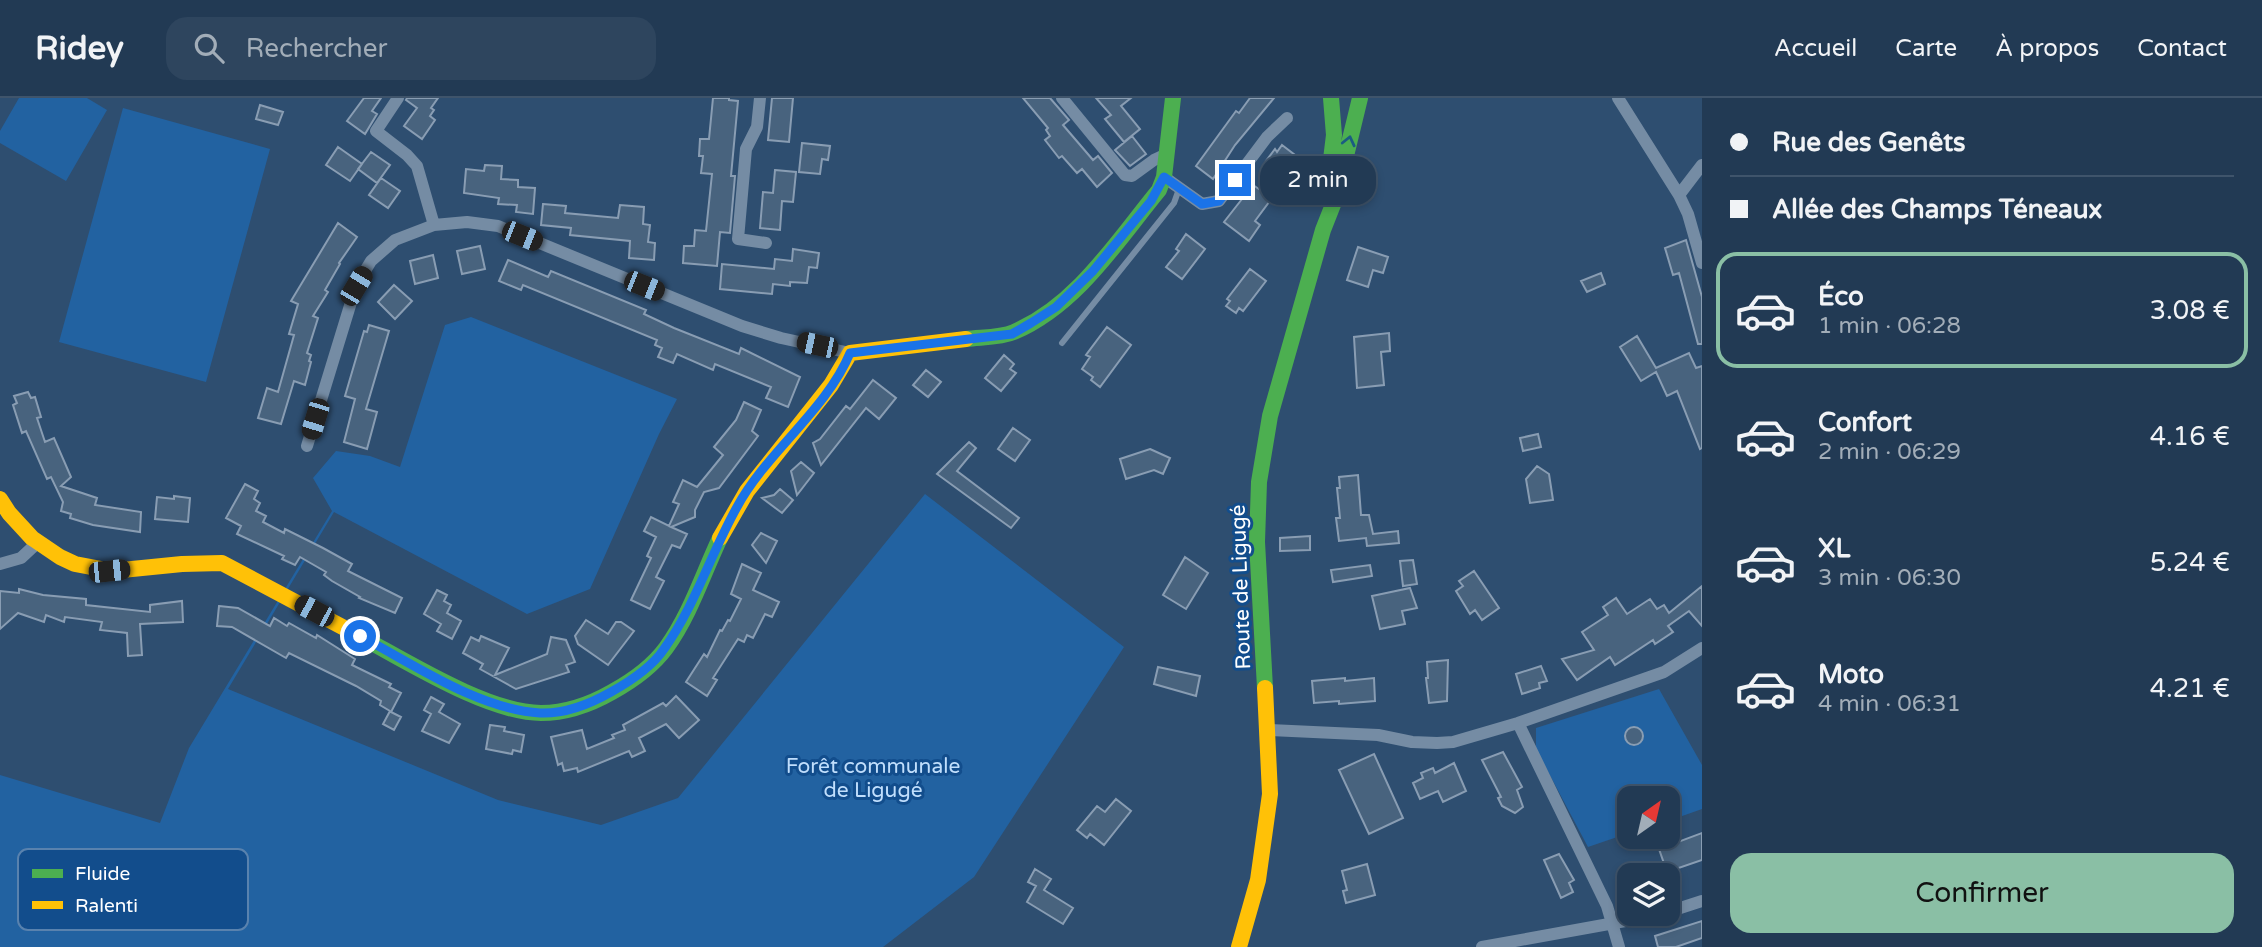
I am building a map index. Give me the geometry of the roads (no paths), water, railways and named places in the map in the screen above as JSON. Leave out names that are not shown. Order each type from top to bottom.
[{"type":"street","points":[[398,98],[376,131],[417,166],[435,225]]},
{"type":"street","points":[[760,98],[757,127],[746,149],[738,239],[766,243]]},
{"type":"street","points":[[1062,98],[1125,175],[1132,176],[1167,154]]},
{"type":"street","points":[[307,446],[356,286],[371,261],[395,240],[435,225],[467,222],[498,226],[742,326],[780,338],[850,353],[1012,334],[1056,307],[1093,271],[1151,201],[1164,177],[1173,98]]},
{"type":"street","name":"Route de Ligugé","points":[[1323,230],[1334,135],[1331,98]]},
{"type":"street","name":"Route de Ligugé","points":[[1239,947],[1264,848],[1270,794],[1257,542],[1259,482],[1270,416],[1323,230],[1336,197],[1360,98]]},
{"type":"street","points":[[1618,98],[1679,195],[1688,214],[1702,263]]},
{"type":"street","points":[[1164,177],[1202,204],[1219,201],[1267,137],[1287,118]]},
{"type":"street","points":[[1679,195],[1702,165]]},
{"type":"street","points":[[0,499],[13,520],[36,544],[78,565],[109,571],[204,561],[222,563],[476,697],[542,713],[571,709],[594,702],[627,683],[663,651],[686,613],[738,505],[830,387],[850,353]]},
{"type":"street","points":[[0,564],[21,558],[36,544]]},
{"type":"street","points":[[1268,730],[1377,734],[1412,742],[1453,742],[1518,723],[1664,672],[1702,648]]},
{"type":"street","points":[[1518,723],[1606,906],[1619,947]]},
{"type":"street","points":[[1680,908],[1702,901]]},
{"type":"street","points":[[1482,947],[1617,922]]},
{"type":"lane","points":[[1062,343],[1174,203],[1179,187]]},
{"type":"park label","name":"Forêt communale de Ligugé","points":[[873,778]]}]
